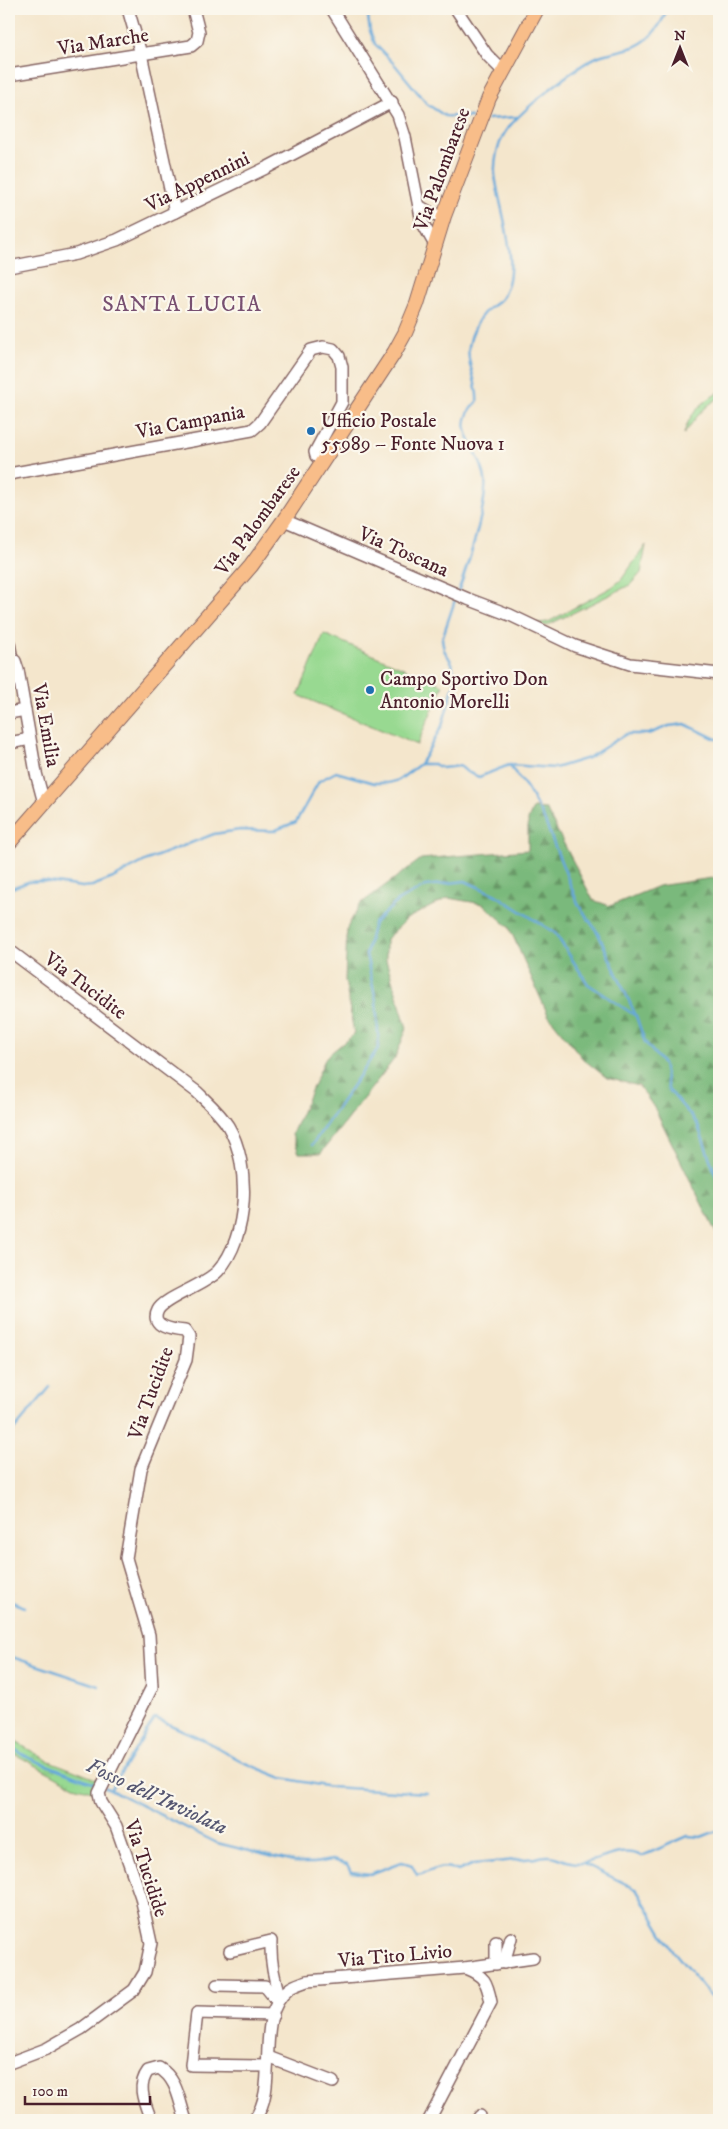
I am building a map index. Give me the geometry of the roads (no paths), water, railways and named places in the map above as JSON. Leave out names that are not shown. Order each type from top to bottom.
[{"type":"main road","name":"Via Palombarese","points":[[9,843],[228,593],[284,520],[394,353],[414,312],[444,216],[485,107],[502,70],[536,9]]},
{"type":"street","points":[[128,9],[141,54],[175,212]]},
{"type":"street","name":"Via Marche","points":[[9,75],[188,46],[196,43],[198,38],[193,9]]},
{"type":"street","points":[[332,9],[392,102],[404,130],[424,226],[434,245]]},
{"type":"street","points":[[456,9],[487,55],[502,70]]},
{"type":"street","name":"Via Appennini","points":[[9,267],[76,258],[268,167],[392,102]]},
{"type":"street","points":[[419,206],[433,214],[444,216]]},
{"type":"street","name":"Via Campania","points":[[9,474],[252,430],[260,423],[311,350],[323,346],[333,349],[340,358],[343,396],[334,418],[315,452],[316,456],[323,461]]},
{"type":"street","name":"Via Toscana","points":[[284,520],[468,599],[510,615],[575,646],[614,660],[652,667],[719,674]]},
{"type":"street","name":"Via Emilia","points":[[9,643],[10,658],[18,670],[36,773],[44,803]]},
{"type":"street","points":[[9,713],[25,710]]},
{"type":"street","points":[[9,744],[30,737]]},
{"type":"street","name":"Via Tucidite","points":[[9,950],[208,1102],[228,1126],[238,1150],[243,1182],[244,1199],[236,1239],[218,1271],[208,1279],[165,1302],[157,1311],[156,1319],[160,1325],[169,1330],[185,1331],[189,1338],[186,1360],[141,1469],[126,1558],[149,1635],[152,1687],[103,1786]]},
{"type":"street","name":"Via Tucidide","points":[[9,2063],[46,2049],[81,2029],[134,1990],[145,1972],[151,1943],[141,1897],[116,1826],[101,1802],[103,1786]]},
{"type":"street","points":[[500,1963],[511,1938]]},
{"type":"street","points":[[230,1951],[271,1941],[270,1956],[279,2000],[273,2015],[263,2100],[258,2116],[254,2120]]},
{"type":"street","points":[[496,1942],[500,1963]]},
{"type":"street","points":[[465,1968],[533,1958]]},
{"type":"street","name":"Via Tito Livio","points":[[279,2000],[290,1988],[307,1981],[465,1968],[479,1974],[488,1985],[491,2002],[429,2120]]},
{"type":"street","points":[[217,1985],[265,1986],[279,2000]]},
{"type":"street","points":[[273,2015],[197,2013],[191,2065],[267,2061],[333,2082]]},
{"type":"street","points":[[151,2120],[141,2092],[143,2078],[148,2071],[159,2068],[167,2073],[174,2083],[186,2120]]},
{"type":"waterway","points":[[367,9],[370,31],[375,44],[427,104],[445,116],[471,117]]},
{"type":"waterway","points":[[458,592],[476,535],[485,489],[483,468],[466,430],[469,412],[477,402],[476,388],[469,361],[469,346],[473,331],[481,316],[503,297],[509,281],[510,251],[495,175],[496,154],[504,134],[511,125],[548,91],[589,61],[641,43],[655,30],[667,9]]},
{"type":"waterway","points":[[488,119],[517,117]]},
{"type":"waterway","points":[[9,889],[28,882],[42,881],[82,887],[92,886],[113,878],[147,860],[214,834],[240,830],[273,831],[296,822],[319,781],[336,772],[374,783],[388,783],[399,780],[420,764],[442,726],[455,681],[452,663],[444,650],[442,639],[456,597]]},
{"type":"waterway","points":[[420,764],[434,764],[442,768],[460,766],[467,772],[479,777],[509,765],[555,768],[588,758],[626,734],[648,734],[669,726],[685,724],[719,739]]},
{"type":"waterway","points":[[509,765],[527,788],[544,819],[578,904],[598,933],[636,1016],[645,1042],[663,1064],[668,1089],[697,1123],[719,1184]]},
{"type":"waterway","points":[[312,1145],[379,1047],[376,1001],[366,954],[374,923],[399,900],[426,886],[465,881],[496,895],[555,933],[588,984],[636,1016]]},
{"type":"waterway","points":[[9,1436],[50,1387]]},
{"type":"waterway","points":[[9,1601],[25,1607]]},
{"type":"waterway","points":[[9,1656],[99,1686]]},
{"type":"waterway","points":[[111,1789],[155,1718],[202,1739],[245,1763],[282,1778],[331,1787],[427,1793]]},
{"type":"waterway","name":"Fosso dell'Inviolata","points":[[9,1746],[31,1759],[100,1785]]},
{"type":"waterway","name":"Fosso dell'Inviolata","points":[[105,1787],[217,1843],[298,1863],[332,1860],[347,1864],[351,1872],[370,1874],[402,1862],[412,1865],[417,1875],[437,1868],[446,1867],[458,1871],[474,1864],[543,1856],[575,1863],[589,1862],[619,1853],[634,1853],[642,1856],[688,1836],[701,1837],[719,1830]]},
{"type":"waterway","points":[[583,1863],[636,1889],[671,1948],[719,2007]]},
{"type":"place","name":"Ufficio Postale 55989 – Fonte Nuova 1","points":[[311,431]]},
{"type":"place","name":"Campo Sportivo Don Antonio Morelli","points":[[370,690]]},
{"type":"district","name":"SANTA LUCIA","points":[[182,303]]}]
